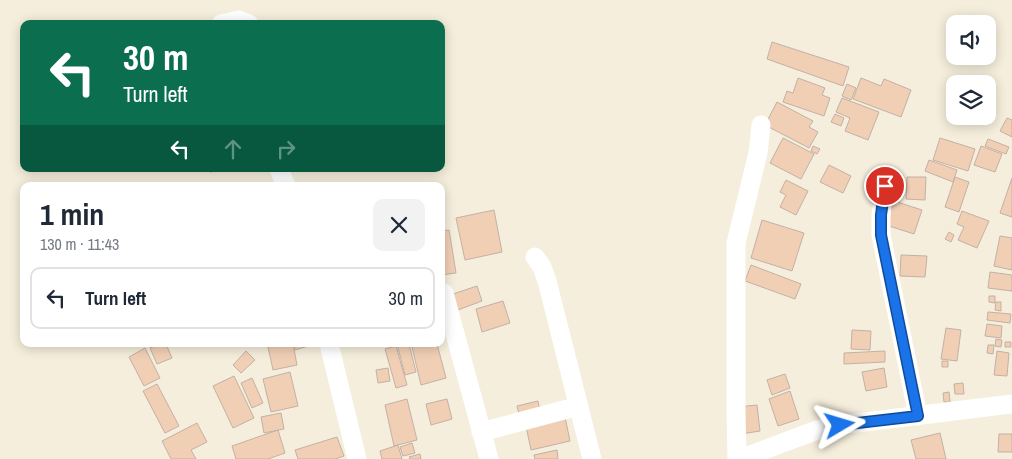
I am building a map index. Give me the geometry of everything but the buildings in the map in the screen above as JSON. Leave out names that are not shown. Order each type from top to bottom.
[{"type":"street","points":[[761,125],[758,153],[736,243],[736,410],[739,459],[817,430],[840,425],[1012,404]]},
{"type":"street","points":[[885,186],[881,215],[881,235],[918,416]]},
{"type":"street","points":[[535,257],[542,266],[547,281],[592,459]]},
{"type":"street","points":[[445,297],[489,459]]},
{"type":"street","points":[[330,347],[357,459]]},
{"type":"street","points":[[481,432],[579,406]]},
{"type":"route","points":[[840,425],[918,416],[881,235],[881,215],[885,186]]}]
